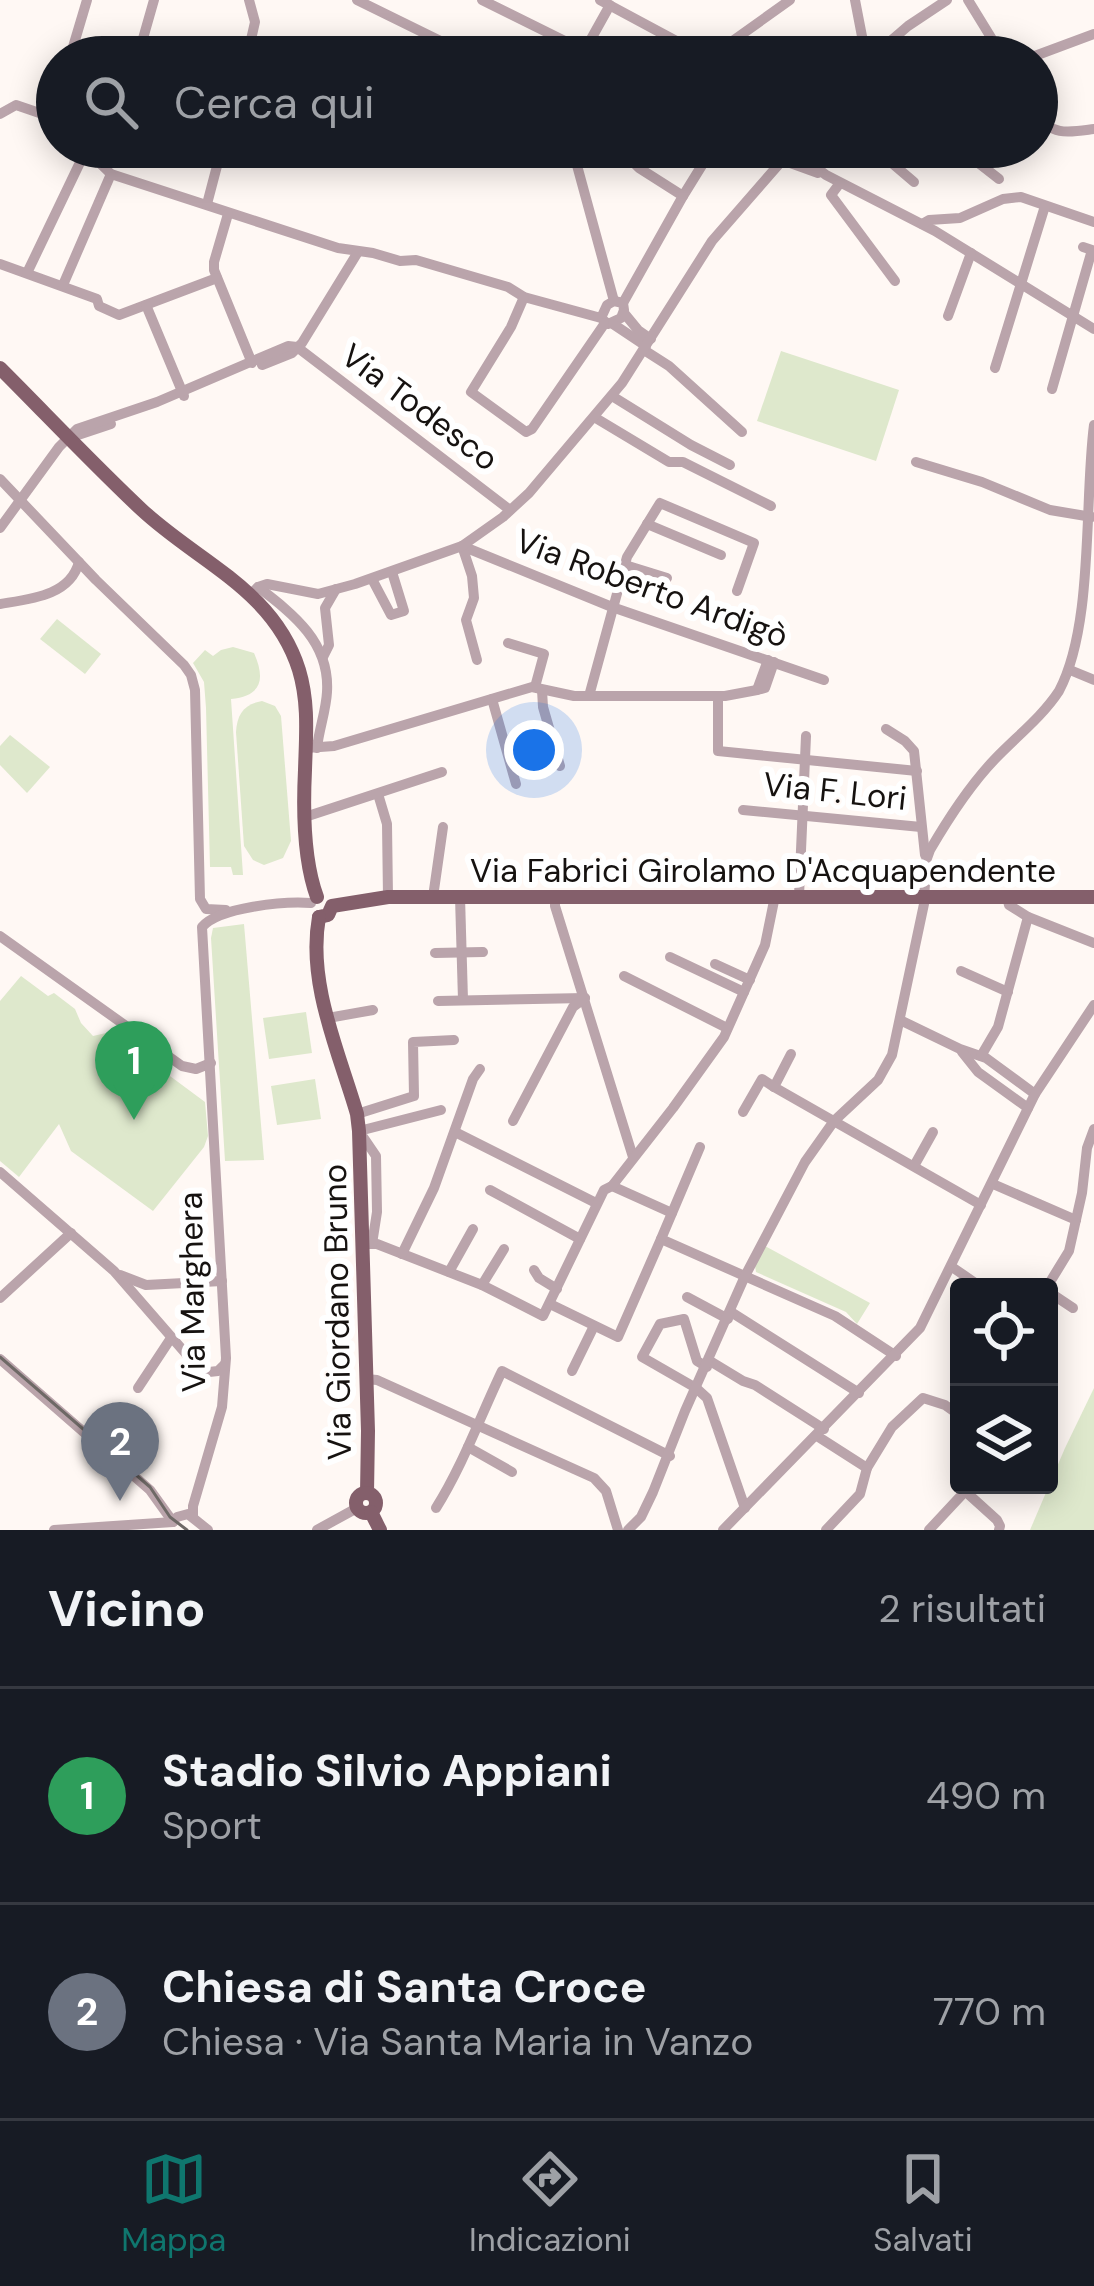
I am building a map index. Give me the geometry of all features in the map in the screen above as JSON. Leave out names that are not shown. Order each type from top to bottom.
[{"type":"main road","points":[[0,368],[155,521],[254,591],[276,622],[299,670],[312,748],[305,817],[312,912],[319,917],[328,915],[332,906],[326,897],[314,900]]},
{"type":"main road","name":"Via Fabrici Girolamo D'Acquapendente","points":[[332,906],[388,898],[555,896],[1091,900]]},
{"type":"main road","name":"Via Giordano Bruno","points":[[319,917],[316,956],[358,1122],[370,1244],[367,1493],[376,1502],[364,1510]]},
{"type":"main road","points":[[364,1510],[380,1530]]},
{"type":"street","points":[[76,36],[87,0]]},
{"type":"street","points":[[144,36],[154,0]]},
{"type":"street","points":[[249,0],[255,22],[252,36]]},
{"type":"street","points":[[357,0],[430,36]]},
{"type":"street","points":[[482,0],[551,36]]},
{"type":"street","points":[[737,36],[790,0]]},
{"type":"street","points":[[855,0],[864,36]]},
{"type":"street","points":[[895,36],[947,0]]},
{"type":"street","points":[[968,0],[990,36]]},
{"type":"street","points":[[594,36],[605,3],[668,36]]},
{"type":"street","points":[[1058,47],[1094,34]]},
{"type":"street","points":[[0,114],[16,105],[36,111]]},
{"type":"street","points":[[1058,131],[1094,129]]},
{"type":"street","points":[[27,273],[75,168]]},
{"type":"street","points":[[105,168],[228,214],[358,253],[416,260],[508,287],[524,297],[606,322],[647,345]]},
{"type":"street","points":[[207,204],[216,168]]},
{"type":"street","points":[[578,168],[620,306],[647,345],[742,432]]},
{"type":"street","points":[[639,168],[683,196]]},
{"type":"street","points":[[524,297],[471,392],[526,432],[620,306],[700,168]]},
{"type":"street","points":[[771,661],[757,690],[718,696],[565,696],[538,688],[334,746],[312,748],[328,691],[323,657],[297,619],[254,591],[267,584],[318,594],[372,579],[462,546],[510,510],[612,397],[712,241],[775,168]]},
{"type":"street","points":[[800,168],[826,175]]},
{"type":"street","points":[[817,168],[922,224],[1094,329]]},
{"type":"street","points":[[898,168],[914,182]]},
{"type":"street","points":[[985,168],[999,179]]},
{"type":"street","points":[[63,285],[111,174]]},
{"type":"street","points":[[840,183],[832,195],[895,281]]},
{"type":"street","points":[[922,224],[960,218],[1004,199],[1021,197],[1094,222]]},
{"type":"street","points":[[995,368],[1045,206]]},
{"type":"street","points":[[228,214],[214,262],[253,365]]},
{"type":"street","points":[[1052,389],[1092,250],[1083,247]]},
{"type":"street","points":[[0,528],[77,429],[183,395],[288,346],[297,347],[358,253]]},
{"type":"street","points":[[947,316],[971,253]]},
{"type":"street","points":[[0,264],[97,299],[99,306],[119,315],[217,278]]},
{"type":"street","points":[[146,305],[183,395]]},
{"type":"street","points":[[606,322],[604,308],[620,306]]},
{"type":"street","name":"Via Todesco","points":[[297,347],[510,510]]},
{"type":"street","points":[[612,397],[730,465]]},
{"type":"street","points":[[594,417],[669,462],[683,462],[771,506]]},
{"type":"street","points":[[926,861],[986,769],[1044,711],[1070,670],[1091,568],[1094,425]]},
{"type":"street","points":[[916,462],[1050,509],[1091,517]]},
{"type":"street","points":[[0,479],[191,675],[200,899],[206,910],[314,900]]},
{"type":"street","points":[[589,696],[630,551],[660,503],[759,540],[737,591]]},
{"type":"street","points":[[646,524],[722,555]]},
{"type":"street","points":[[462,546],[472,576],[474,598],[466,620],[477,660]]},
{"type":"street","name":"Via Roberto Ardigò","points":[[462,546],[612,607],[824,680]]},
{"type":"street","points":[[0,604],[59,589],[74,578],[80,562]]},
{"type":"street","points":[[625,565],[667,578]]},
{"type":"street","points":[[372,579],[391,615],[404,611],[392,572]]},
{"type":"street","points":[[323,657],[328,646],[326,608],[336,590]]},
{"type":"street","points":[[508,643],[544,655],[538,688],[560,766]]},
{"type":"street","points":[[1070,670],[1094,680]]},
{"type":"street","points":[[718,696],[718,751],[917,771]]},
{"type":"street","points":[[492,699],[516,784]]},
{"type":"street","points":[[628,1530],[640,1517],[670,1456],[746,1276],[805,1162],[834,1121],[878,1080],[892,1055],[925,897],[926,861],[914,752],[886,729]]},
{"type":"street","points":[[799,896],[806,736]]},
{"type":"street","points":[[305,817],[442,772]]},
{"type":"street","points":[[378,794],[387,824],[388,898]]},
{"type":"street","name":"Via F. Lori","points":[[743,809],[921,827]]},
{"type":"street","name":"Via Fabrici Girolamo D'Acquapendente","points":[[433,897],[443,827]]},
{"type":"street","points":[[555,896],[633,1157]]},
{"type":"street","points":[[370,1244],[425,1258],[543,1316],[604,1190],[612,1186],[694,1079],[727,1028],[765,945],[775,896]]},
{"type":"street","points":[[460,897],[463,1000]]},
{"type":"street","points":[[1006,897],[1009,905],[1028,917],[1094,944]]},
{"type":"street","name":"Via Marghera","points":[[193,1516],[222,1407],[225,1364],[203,924],[235,910]]},
{"type":"street","points":[[981,1056],[998,1027],[1028,917]]},
{"type":"street","points":[[0,936],[182,1066],[196,1069],[211,1063]]},
{"type":"street","points":[[435,953],[483,952]]},
{"type":"street","points":[[670,957],[747,986]]},
{"type":"street","points":[[715,964],[747,986]]},
{"type":"street","points":[[961,971],[1008,992]]},
{"type":"street","points":[[624,976],[727,1028]]},
{"type":"street","points":[[439,1001],[585,998]]},
{"type":"street","points":[[513,1121],[573,1007],[585,998]]},
{"type":"street","points":[[724,1530],[920,1328],[1035,1094],[1094,1005]]},
{"type":"street","points":[[328,1018],[373,1010]]},
{"type":"street","points":[[900,1020],[981,1056],[1035,1094]]},
{"type":"street","name":"Via Giordano Bruno","points":[[358,1122],[414,1096],[413,1042],[454,1040]]},
{"type":"street","points":[[960,1049],[978,1072],[1028,1108]]},
{"type":"street","points":[[774,1087],[790,1054]]},
{"type":"street","points":[[402,1254],[434,1188],[480,1070]]},
{"type":"street","points":[[743,1112],[762,1078],[981,1205]]},
{"type":"street","name":"Via Giordano Bruno","points":[[358,1122],[441,1110]]},
{"type":"street","points":[[1055,1278],[1067,1259],[1076,1220],[1088,1195],[1087,1148],[1094,1129]]},
{"type":"street","points":[[455,1132],[596,1203]]},
{"type":"street","points":[[914,1166],[932,1132]]},
{"type":"street","points":[[550,1304],[618,1337],[700,1147]]},
{"type":"street","points":[[0,1172],[133,1282],[222,1281]]},
{"type":"street","points":[[992,1184],[1076,1220]]},
{"type":"street","points":[[612,1186],[672,1213]]},
{"type":"street","points":[[490,1190],[580,1239]]},
{"type":"street","points":[[449,1272],[473,1229]]},
{"type":"street","points":[[0,1298],[70,1233]]},
{"type":"street","points":[[662,1239],[835,1316],[896,1356]]},
{"type":"street","points":[[482,1285],[504,1249]]},
{"type":"street","points":[[952,1267],[968,1278]]},
{"type":"street","points":[[113,1270],[201,1369],[216,1372],[225,1364]]},
{"type":"street","points":[[534,1270],[557,1288]]},
{"type":"street","points":[[136,1300],[146,1285]]},
{"type":"street","points":[[687,1297],[729,1316],[859,1393]]},
{"type":"street","points":[[1058,1297],[1073,1308]]},
{"type":"street","points":[[746,1508],[707,1398],[642,1357],[661,1324],[683,1319],[697,1361],[755,1385],[867,1468]]},
{"type":"street","points":[[572,1371],[594,1326]]},
{"type":"street","points":[[137,1388],[171,1338]]},
{"type":"street","points":[[0,1358],[150,1490],[172,1528]]},
{"type":"street","points":[[436,1508],[455,1478],[502,1371],[670,1456]]},
{"type":"street","points":[[366,1379],[594,1478],[605,1491],[617,1530]]},
{"type":"street","points":[[826,1530],[860,1494],[867,1468],[892,1427],[923,1398],[950,1409]]},
{"type":"street","points":[[468,1447],[512,1472]]},
{"type":"street","points":[[928,1530],[962,1494]]},
{"type":"street","points":[[973,1494],[997,1520],[999,1530]]},
{"type":"street","name":"Via Giordano Bruno","points":[[317,1530],[364,1510]]},
{"type":"street","points":[[172,1528],[181,1514],[193,1516],[208,1530]]},
{"type":"street","points":[[54,1530],[172,1528]]},
{"type":"green space","points":[[781,351],[899,390],[876,461],[757,421]]},
{"type":"green space","points":[[57,619],[101,654],[85,674],[40,639]]},
{"type":"green space","points":[[233,647],[254,653],[260,671],[255,690],[231,699],[243,875],[233,875],[231,867],[210,867],[204,682],[193,663],[205,650],[213,656]]},
{"type":"green space","points":[[262,701],[275,706],[281,716],[291,841],[283,858],[264,865],[253,860],[244,846],[236,732],[243,711]]},
{"type":"green space","points":[[10,735],[50,767],[27,793],[0,765],[0,746]]},
{"type":"green space","points":[[244,924],[264,1160],[225,1161],[211,938],[213,928]]},
{"type":"green space","points":[[21,976],[75,1009],[93,1036],[106,1033],[120,1039],[205,1102],[208,1136],[204,1147],[153,1211],[71,1151],[59,1124],[19,1177],[0,1161],[0,1001]]},
{"type":"green space","points":[[306,1012],[312,1053],[269,1059],[263,1018]]},
{"type":"green space","points":[[315,1079],[321,1119],[277,1125],[271,1086]]},
{"type":"green space","points":[[765,1246],[870,1303],[857,1324],[846,1312],[756,1272]]},
{"type":"green space","points":[[1094,1388],[1094,1530],[1030,1530],[1045,1494],[1058,1494],[1058,1464]]},
{"type":"tram line","points":[[0,1357],[150,1487],[170,1517],[187,1530]]},
{"type":"place","name":"Stadio Silvio Appiani","points":[[134,1120]]},
{"type":"place","name":"Chiesa di Santa Croce","points":[[120,1501]]}]
